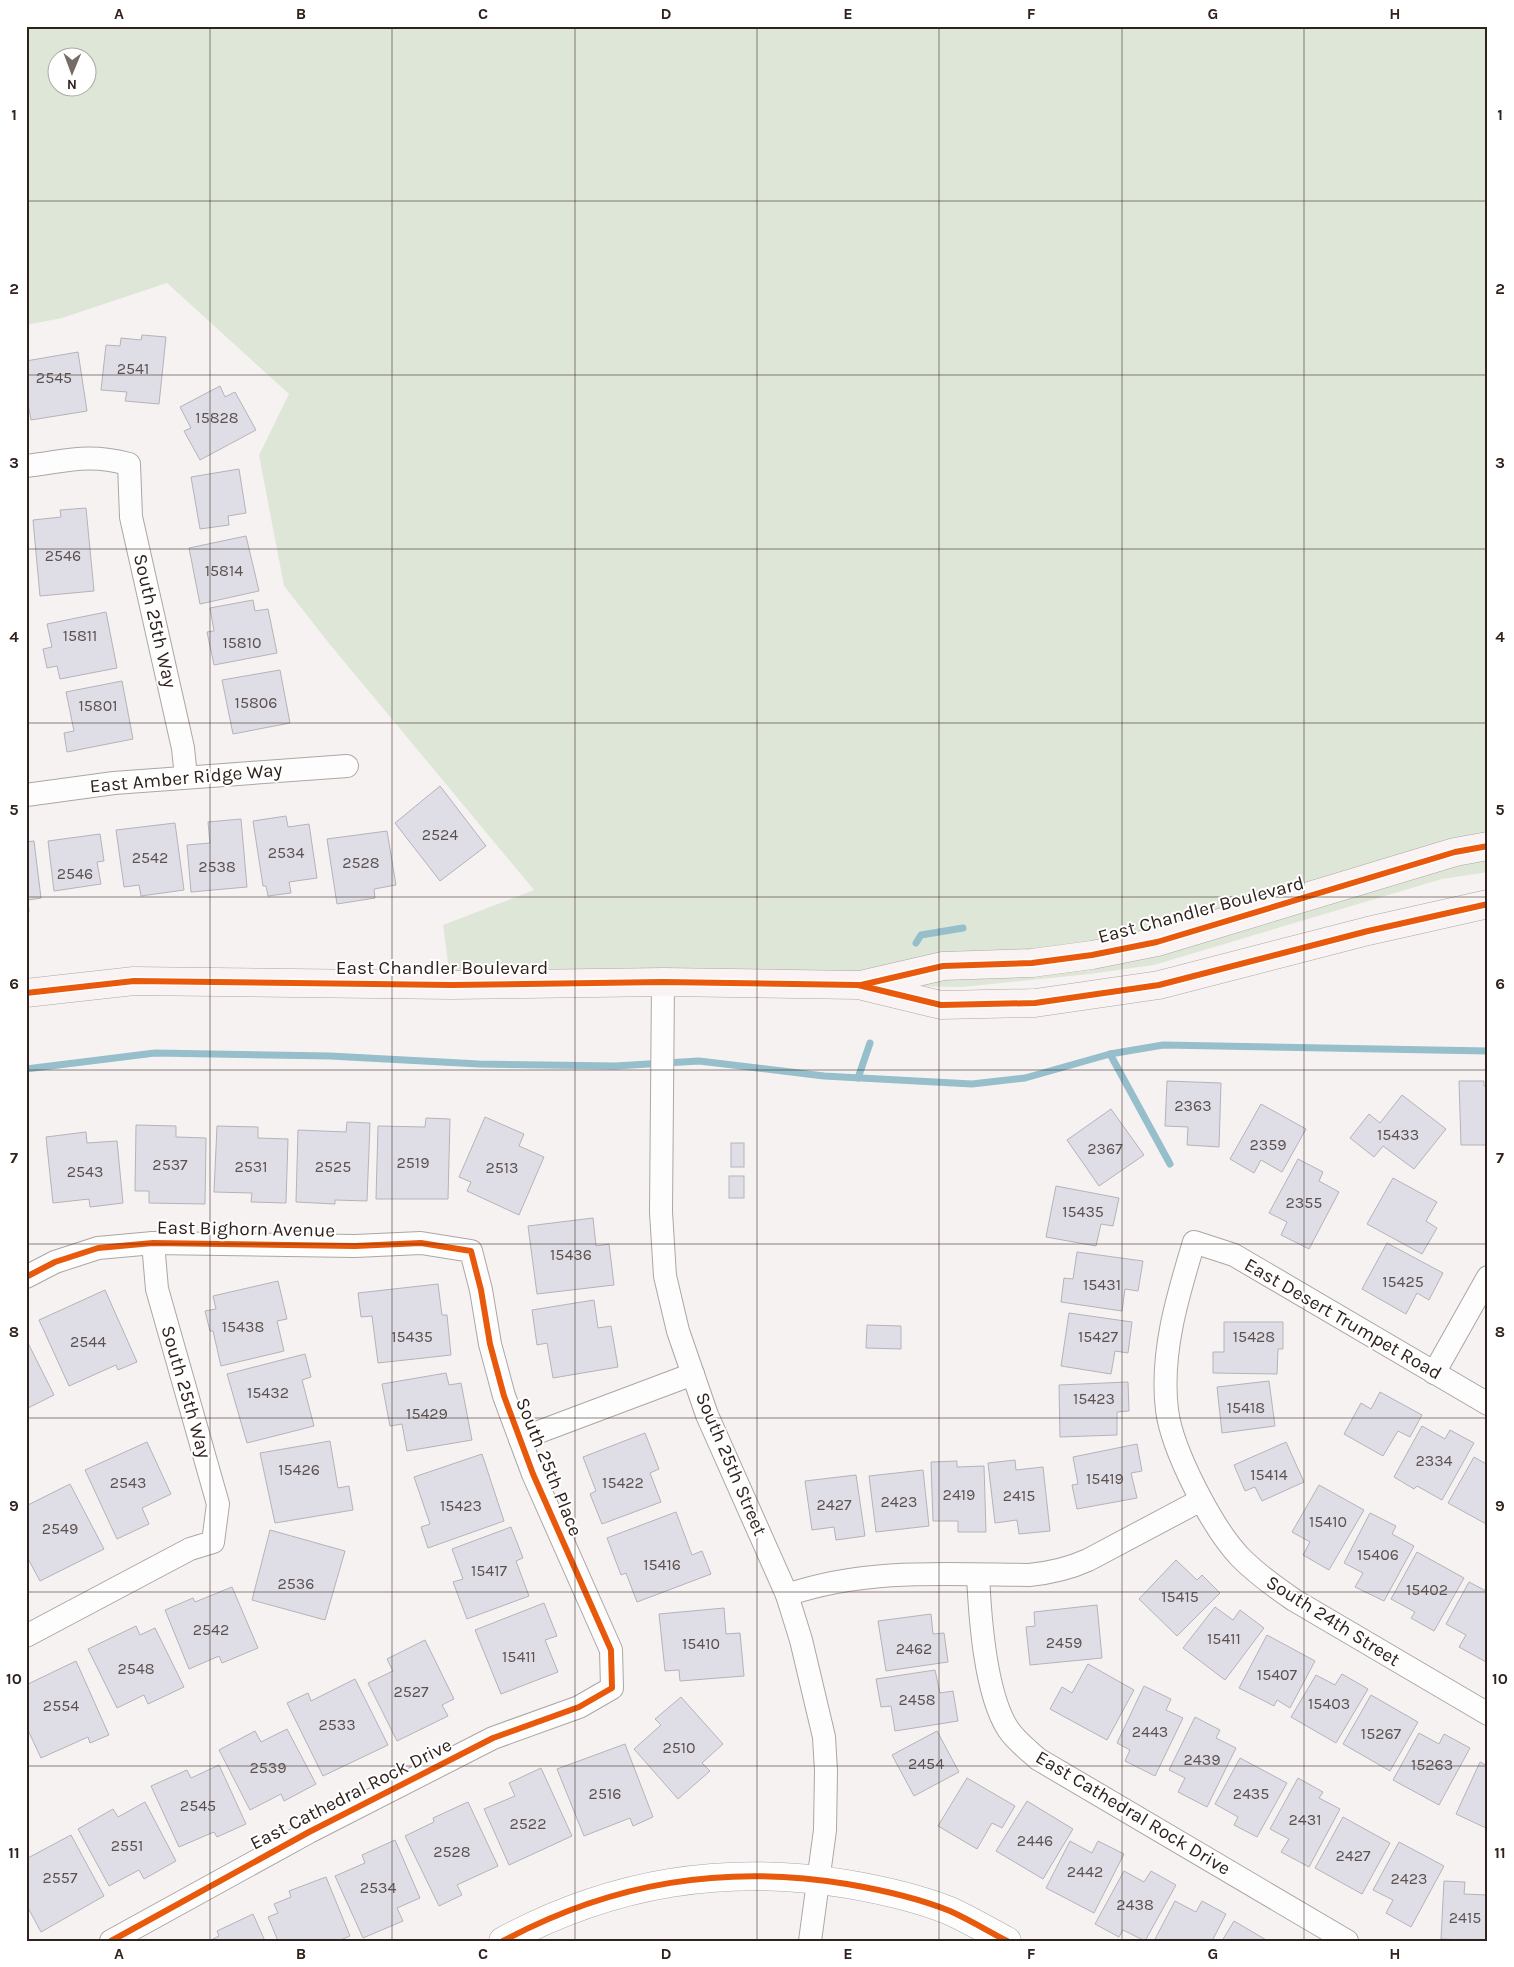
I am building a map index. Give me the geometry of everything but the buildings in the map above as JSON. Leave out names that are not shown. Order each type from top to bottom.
[{"type":"main road","name":"East Chandler Boulevard","points":[[858,986],[942,966],[1032,963],[1092,956],[1157,942],[1455,852],[1488,846]]},
{"type":"main road","name":"East Chandler Boulevard","points":[[26,993],[134,981],[451,985],[663,982],[858,986],[941,1005],[1035,1002],[1160,984],[1368,931],[1488,904]]},
{"type":"street","name":"South 25th Way","points":[[26,466],[83,457],[107,458],[129,464],[131,517],[184,748],[186,777]]},
{"type":"street","name":"East Amber Ridge Way","points":[[26,795],[114,783],[347,766]]},
{"type":"street","name":"South 25th Street","points":[[663,982],[661,1212],[665,1276],[678,1332],[707,1415],[787,1595],[802,1640],[824,1737],[826,1802],[810,1941]]},
{"type":"street","name":"East Desert Trumpet Road","points":[[1194,1242],[1234,1255],[1488,1404]]},
{"type":"street","name":"South 24th Street","points":[[1194,1242],[1172,1320],[1166,1373],[1167,1410],[1179,1454],[1201,1500],[1239,1556],[1265,1580],[1294,1600],[1488,1714]]},
{"type":"street","name":"South 25th Way","points":[[26,1636],[190,1549],[213,1542],[218,1504],[157,1289],[153,1243]]},
{"type":"street","name":"East Bighorn Avenue","points":[[26,1277],[55,1262],[98,1248],[153,1243],[355,1246],[421,1243],[471,1251]]},
{"type":"street","name":"South 25th Place","points":[[471,1251],[481,1290],[490,1344],[520,1439],[540,1492],[611,1650],[612,1688]]},
{"type":"street","points":[[1434,1373],[1488,1277]]},
{"type":"street","points":[[520,1439],[693,1374]]},
{"type":"street","points":[[787,1595],[819,1584],[880,1575],[1029,1575],[1070,1568],[1201,1500]]},
{"type":"street","name":"East Cathedral Rock Drive","points":[[978,1575],[980,1614],[993,1690],[999,1711],[1008,1729],[1018,1742],[1038,1759],[1347,1941]]},
{"type":"street","name":"East Cathedral Rock Drive","points":[[111,1941],[309,1832],[493,1738],[579,1707],[612,1688]]},
{"type":"street","points":[[503,1941],[587,1903],[650,1886],[734,1875],[794,1876],[889,1892],[950,1911],[1007,1941]]},
{"type":"green space","points":[[26,26],[1488,26],[1488,872],[1442,879],[1154,965],[1090,974],[963,987],[663,982],[451,985],[443,925],[534,890],[332,647],[284,586],[259,455],[289,394],[167,283],[62,318],[26,325]]},
{"type":"waterway","points":[[916,943],[921,935],[963,928]]},
{"type":"waterway","points":[[858,1078],[870,1043]]},
{"type":"waterway","points":[[26,1069],[155,1053],[330,1056],[479,1064],[615,1066],[699,1061],[824,1076],[972,1084],[1025,1078],[1110,1054],[1163,1045],[1488,1051]]},
{"type":"waterway","points":[[1110,1054],[1170,1164]]},
{"type":"cycle path","points":[[861,985],[943,966],[1032,963],[1092,955],[1157,942],[1455,852],[1488,846]]},
{"type":"cycle path","points":[[26,993],[134,981],[451,985],[663,982],[858,985],[941,1005],[1035,1003],[1159,985],[1368,931],[1488,904]]},
{"type":"cycle path","points":[[26,1277],[55,1262],[98,1248],[153,1243],[355,1246],[421,1243],[471,1251],[481,1290],[490,1344],[504,1396],[533,1474],[611,1650],[612,1688],[579,1707],[493,1738],[309,1832],[111,1941]]},
{"type":"cycle path","points":[[503,1941],[544,1921],[586,1904],[628,1892],[670,1883],[757,1876],[802,1878],[847,1884],[900,1895],[950,1911],[1007,1941]]}]
